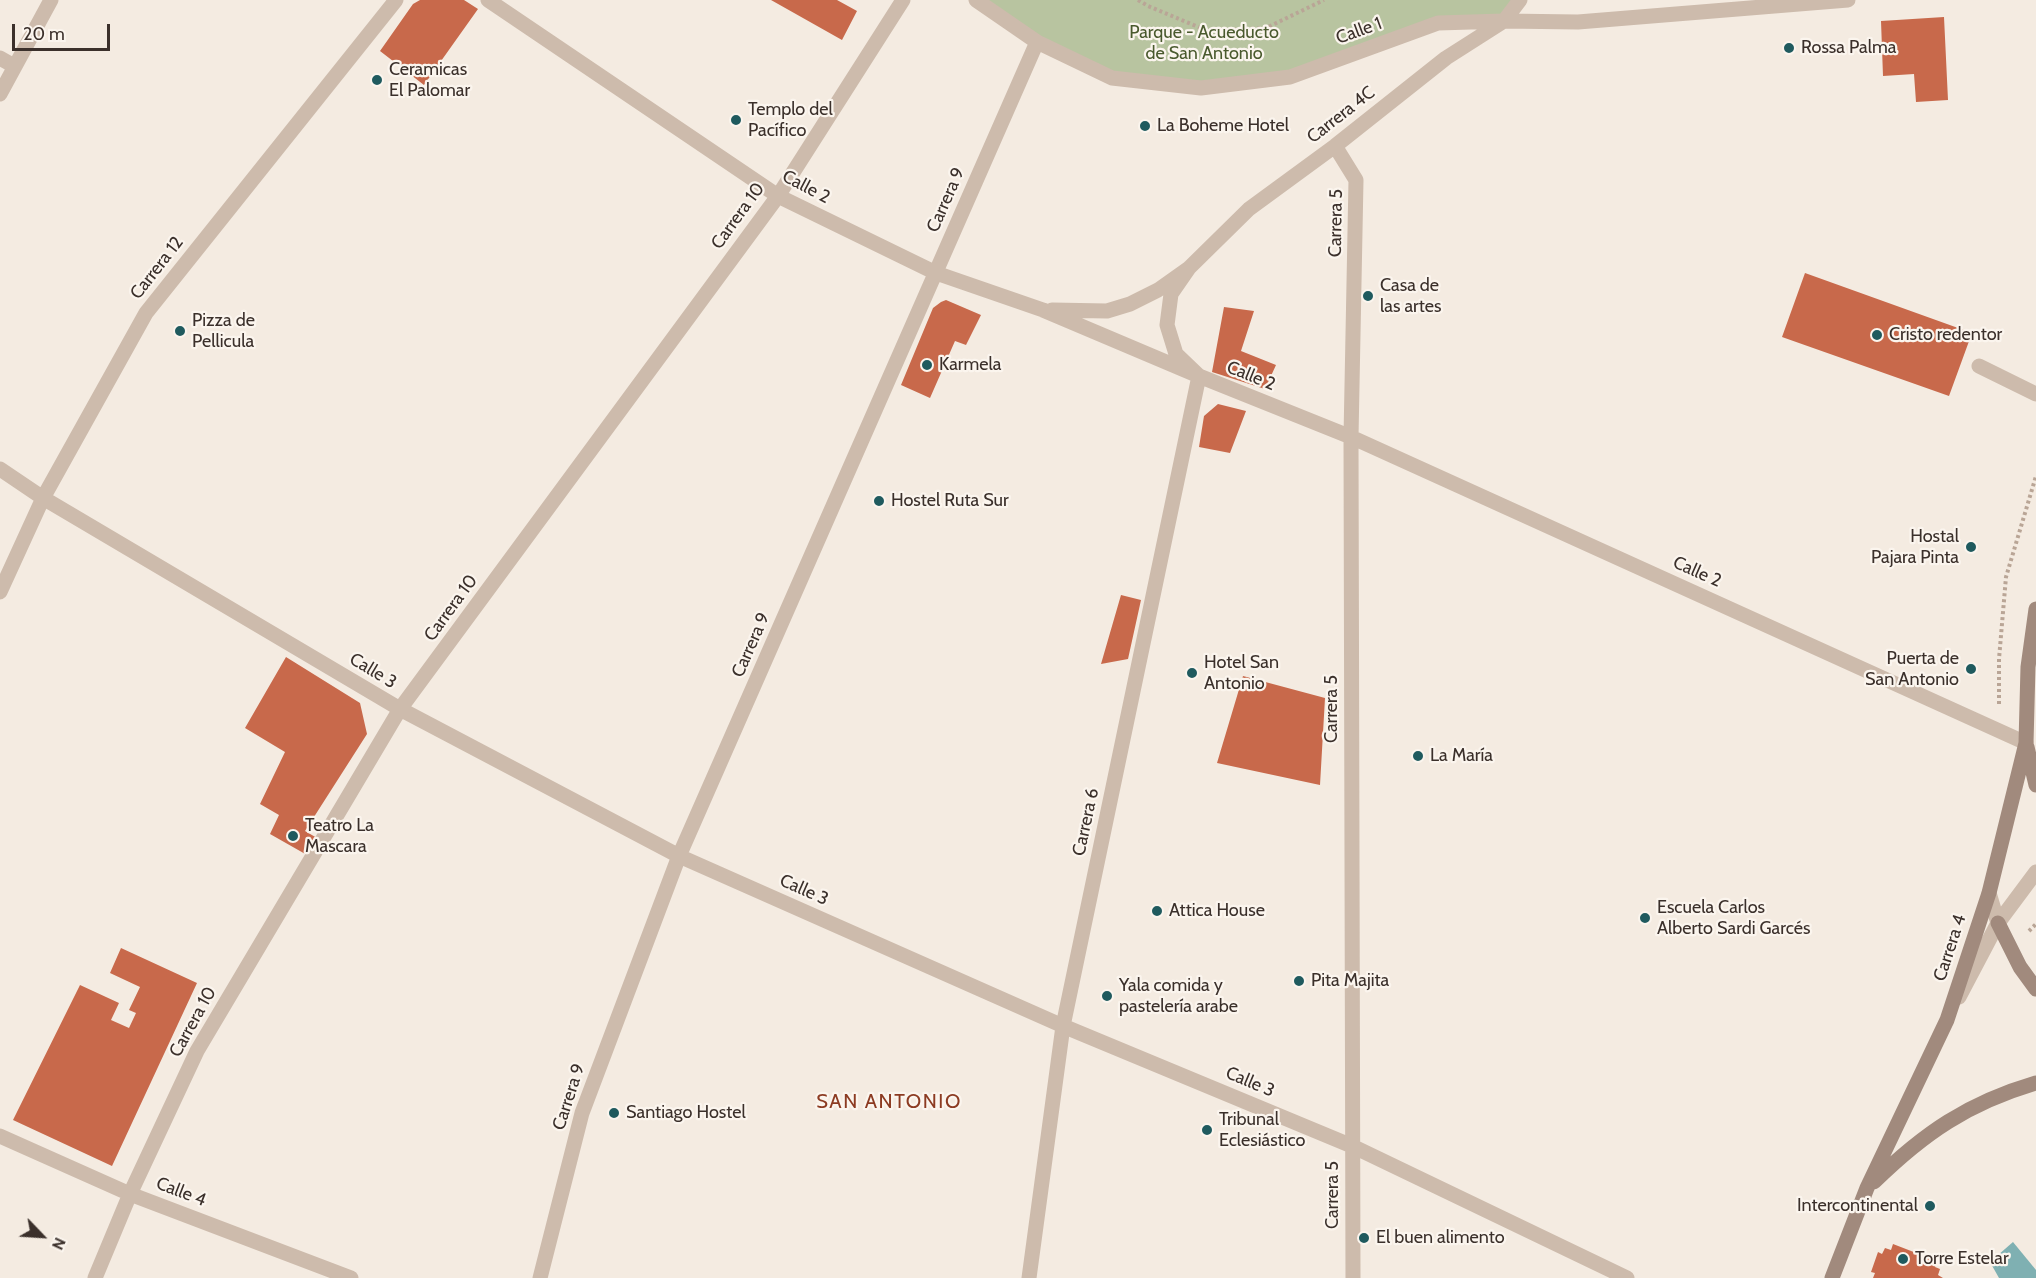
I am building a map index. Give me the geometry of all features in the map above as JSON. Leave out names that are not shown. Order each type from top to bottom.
[{"type":"main road","name":"Carrera 4","points":[[1832,1278],[1867,1188],[1947,1020],[1989,893],[2026,743],[2028,667],[2036,609]]},
{"type":"main road","points":[[2026,743],[2036,785]]},
{"type":"main road","points":[[1998,923],[2020,967],[2036,989]]},
{"type":"main road","points":[[1867,1188],[1905,1151],[1944,1124],[1975,1106],[2036,1083]]},
{"type":"street","points":[[0,94],[51,0]]},
{"type":"street","name":"Carrera 12","points":[[0,592],[43,498],[146,313],[396,0]]},
{"type":"street","name":"Calle 2","points":[[488,0],[778,196],[936,273],[1043,310],[1198,376],[1352,437],[2026,743]]},
{"type":"street","name":"Carrera 10","points":[[95,1278],[130,1194],[197,1051],[400,709],[778,196],[903,0]]},
{"type":"street","name":"Calle 1","points":[[976,0],[1037,42],[1112,78],[1202,88],[1290,77],[1438,23],[1578,22],[1848,0]]},
{"type":"street","name":"Carrera 4C","points":[[1043,310],[1107,311],[1130,304],[1158,290],[1189,268],[1249,209],[1335,146],[1446,58],[1504,21],[1520,0]]},
{"type":"street","name":"Carrera 9","points":[[540,1278],[582,1113],[679,856],[1037,42]]},
{"type":"street","points":[[0,58],[14,66]]},
{"type":"street","name":"Carrera 5","points":[[1335,146],[1356,180],[1352,437],[1353,1278]]},
{"type":"street","name":"Carrera 4C","points":[[1189,268],[1171,294],[1167,325],[1176,354],[1198,376]]},
{"type":"street","points":[[1978,366],[2036,394]]},
{"type":"street","name":"Carrera 6","points":[[1029,1278],[1063,1026],[1198,376]]},
{"type":"street","name":"Calle 3","points":[[0,469],[43,498],[400,709],[679,856],[1063,1026],[1352,1146],[1628,1278]]},
{"type":"street","points":[[1947,1020],[1998,923],[2036,872]]},
{"type":"street","points":[[1989,893],[1998,923]]},
{"type":"street","name":"Calle 4","points":[[0,1136],[130,1194],[351,1278]]},
{"type":"path","points":[[1138,0],[1208,31],[1266,28],[1324,0]]},
{"type":"path","points":[[1999,705],[1999,659],[2006,577],[2036,476]]},
{"type":"path","points":[[2027,934],[2036,924]]},
{"type":"green space","name":"Parque - Acueducto de San Antonio","points":[[976,0],[1520,0],[1504,21],[1438,23],[1290,77],[1201,88],[1112,78]]},
{"type":"water","points":[[2013,1242],[2036,1270],[2036,1278],[1999,1278],[1990,1262]]},
{"type":"building","points":[[420,0],[464,0],[478,9],[424,85],[380,51],[413,4]]},
{"type":"building","points":[[771,0],[837,0],[857,11],[842,40]]},
{"type":"building","points":[[1944,17],[1948,100],[1916,102],[1914,74],[1883,76],[1881,21]]},
{"type":"building","name":"Cristo redentor","points":[[1805,273],[1972,333],[1949,396],[1782,337]]},
{"type":"building","name":"Karmela","points":[[946,300],[981,315],[966,345],[955,341],[930,398],[901,385],[933,308]]},
{"type":"building","points":[[1224,307],[1254,311],[1241,351],[1276,365],[1265,389],[1212,372]]},
{"type":"building","points":[[1218,404],[1246,411],[1230,453],[1199,447],[1204,416]]},
{"type":"building","points":[[1121,595],[1141,600],[1128,659],[1101,664]]},
{"type":"building","points":[[286,657],[360,703],[367,734],[305,831],[317,838],[307,855],[270,834],[279,815],[260,804],[285,752],[245,728]]},
{"type":"building","points":[[1243,676],[1325,698],[1320,785],[1217,763]]},
{"type":"building","points":[[121,948],[197,983],[112,1166],[13,1120],[80,985],[119,1003],[111,1020],[129,1028],[136,1013],[129,1010],[140,987],[110,973]]},
{"type":"building","name":"Torre Estelar","points":[[1893,1244],[1937,1261],[1935,1267],[1940,1269],[1938,1275],[1943,1278],[1873,1278],[1875,1273],[1871,1272],[1878,1252],[1882,1254],[1885,1248],[1891,1250]]},
{"type":"place","name":"Rossa Palma","points":[[1789,48]]},
{"type":"place","name":"Ceramicas El Palomar","points":[[377,80]]},
{"type":"place","name":"Templo del Pacífico","points":[[736,120]]},
{"type":"place","name":"La Boheme Hotel","points":[[1145,126]]},
{"type":"place","name":"Casa de las artes","points":[[1368,296]]},
{"type":"place","name":"Pizza de Pellicula","points":[[180,331]]},
{"type":"place","name":"Cristo redentor","points":[[1877,335]]},
{"type":"place","name":"Karmela","points":[[927,365]]},
{"type":"place","name":"Hostel Ruta Sur","points":[[879,501]]},
{"type":"place","name":"Hostal Pajara Pinta","points":[[1971,547]]},
{"type":"place","name":"Puerta de San Antonio","points":[[1971,669]]},
{"type":"place","name":"Hotel San Antonio","points":[[1192,673]]},
{"type":"place","name":"La María","points":[[1418,756]]},
{"type":"place","name":"Teatro La Mascara","points":[[293,836]]},
{"type":"place","name":"Attica House","points":[[1157,911]]},
{"type":"place","name":"Escuela Carlos Alberto Sardi Garcés","points":[[1645,918]]},
{"type":"place","name":"Pita Majita","points":[[1299,981]]},
{"type":"place","name":"Yala comida y pastelería arabe","points":[[1107,996]]},
{"type":"place","name":"Santiago Hostel","points":[[614,1113]]},
{"type":"place","name":"Tribunal Eclesiástico","points":[[1207,1130]]},
{"type":"place","name":"Intercontinental","points":[[1930,1206]]},
{"type":"place","name":"El buen alimento","points":[[1364,1238]]},
{"type":"place","name":"Torre Estelar","points":[[1903,1259]]},
{"type":"district","name":"SAN ANTONIO","points":[[889,1102]]}]
